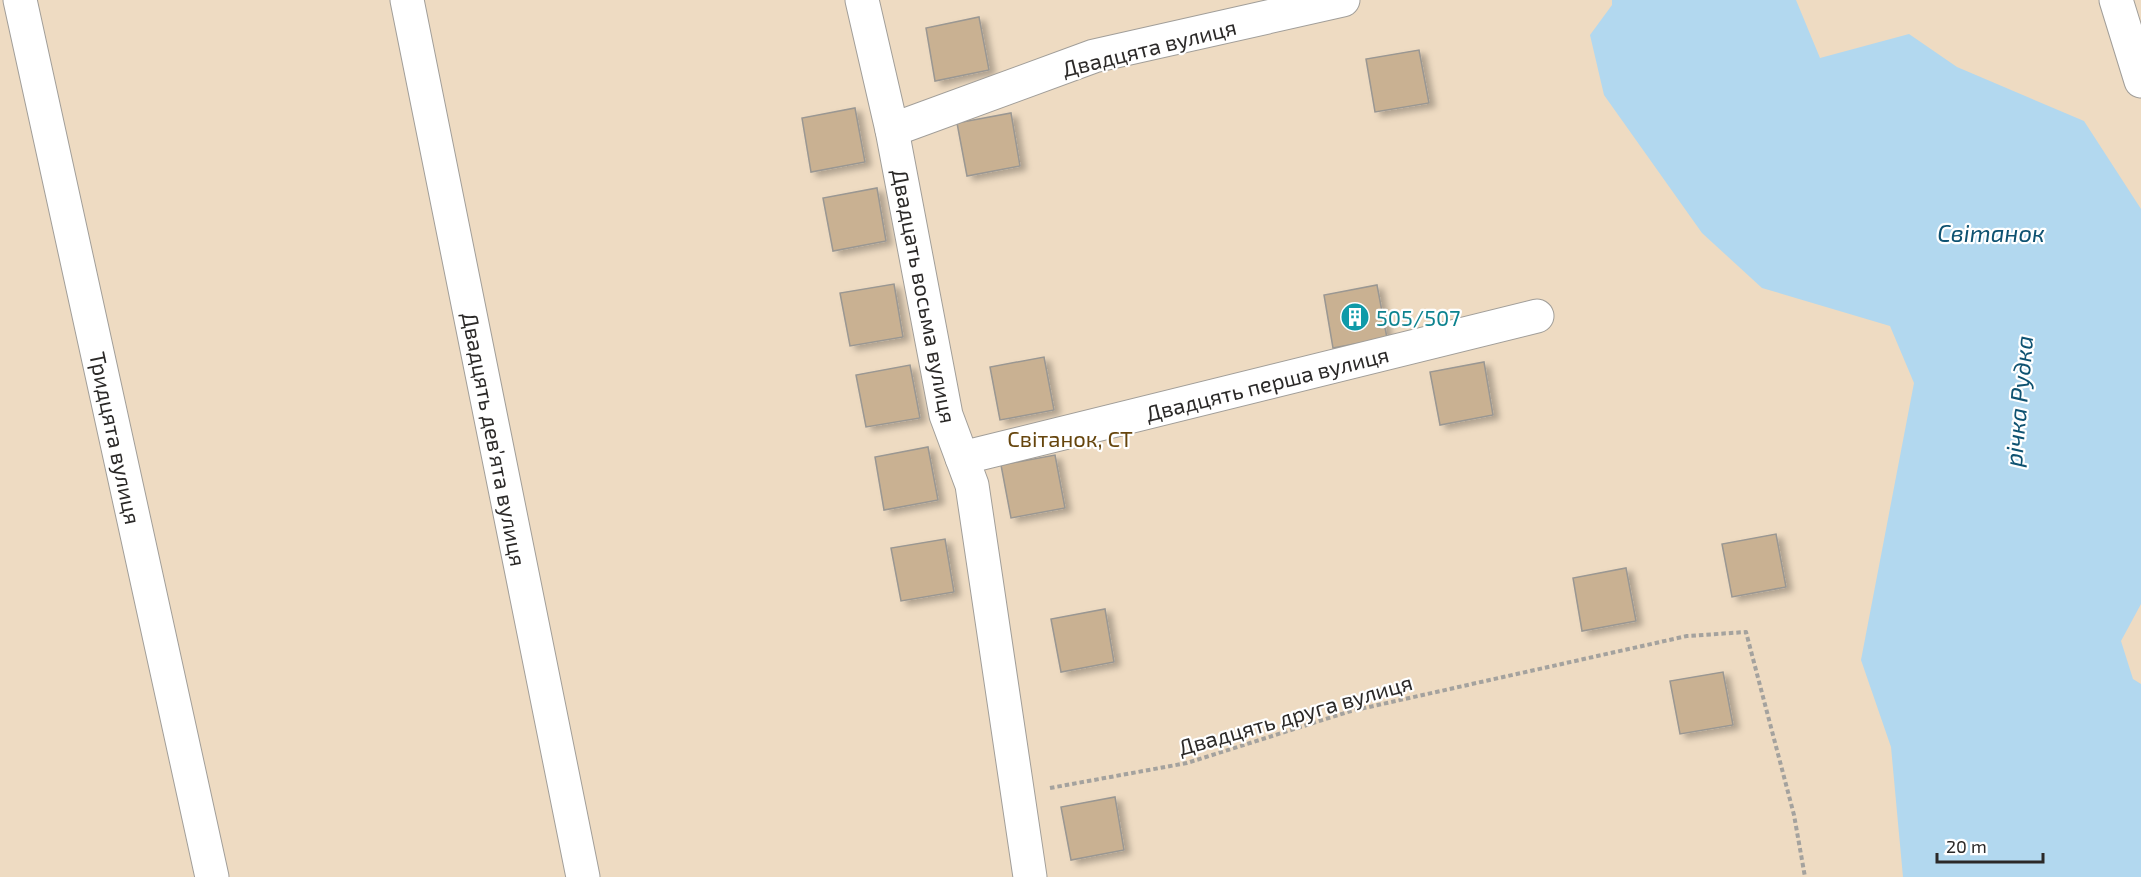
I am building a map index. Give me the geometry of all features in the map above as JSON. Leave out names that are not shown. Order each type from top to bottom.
[{"type":"street","name":"Тридцята вулиця","points":[[20,0],[212,877]]},
{"type":"street","name":"Двадцять дев’ята вулиця","points":[[407,0],[583,877]]},
{"type":"street","name":"Двадцать восьма вулиця","points":[[862,0],[892,130],[946,415],[972,485],[1030,877]]},
{"type":"street","name":"Двадцята вулиця","points":[[892,130],[1094,56],[1343,0]]},
{"type":"street","points":[[2116,0],[2141,81]]},
{"type":"street","name":"Двадцять перша вулиця","points":[[962,458],[1537,316]]},
{"type":"path","name":"Двадцять друга вулиця","points":[[1017,794],[1187,763],[1351,711],[1687,636],[1746,632],[1794,816],[1806,877]]},
{"type":"green space","name":"Світанок, СТ","points":[[0,0],[2141,0],[2141,877],[0,877]]},
{"type":"water","name":"Світанок","points":[[1612,0],[1796,0],[1820,58],[1909,34],[1957,67],[2084,121],[2141,209],[2141,604],[2121,641],[2133,679],[2141,684],[2141,877],[1903,877],[1891,747],[1861,660],[1914,383],[1890,326],[1762,288],[1702,233],[1604,95],[1590,35],[1612,5]]},
{"type":"building","points":[[979,17],[989,70],[935,81],[926,28]]},
{"type":"building","points":[[1419,50],[1429,103],[1375,112],[1366,59]]},
{"type":"building","points":[[855,108],[865,162],[811,172],[802,118]]},
{"type":"building","points":[[1011,113],[1020,166],[967,176],[957,123]]},
{"type":"building","points":[[877,188],[886,241],[833,251],[823,198]]},
{"type":"building","points":[[894,284],[903,337],[850,346],[840,293]]},
{"type":"building","name":"505/507","points":[[1377,285],[1387,338],[1333,348],[1324,295]]},
{"type":"building","points":[[1044,357],[1054,410],[1000,420],[990,367]]},
{"type":"building","points":[[1484,362],[1493,415],[1440,425],[1430,372]]},
{"type":"building","points":[[910,365],[920,418],[866,427],[856,375]]},
{"type":"building","points":[[928,447],[938,500],[884,510],[875,457]]},
{"type":"building","points":[[1055,455],[1065,508],[1011,518],[1001,465]]},
{"type":"building","points":[[1776,534],[1786,587],[1732,597],[1722,544]]},
{"type":"building","points":[[945,539],[954,592],[901,601],[891,548]]},
{"type":"building","points":[[1626,568],[1636,621],[1582,631],[1573,578]]},
{"type":"building","points":[[1105,609],[1114,662],[1061,672],[1051,619]]},
{"type":"building","points":[[1723,672],[1733,725],[1680,734],[1670,681]]},
{"type":"building","points":[[1115,797],[1124,850],[1071,860],[1061,807]]},
{"type":"place","name":"505/507","points":[[1355,317]]},
{"type":"water label","name":"річка Рудка","points":[[2018,401]]}]
